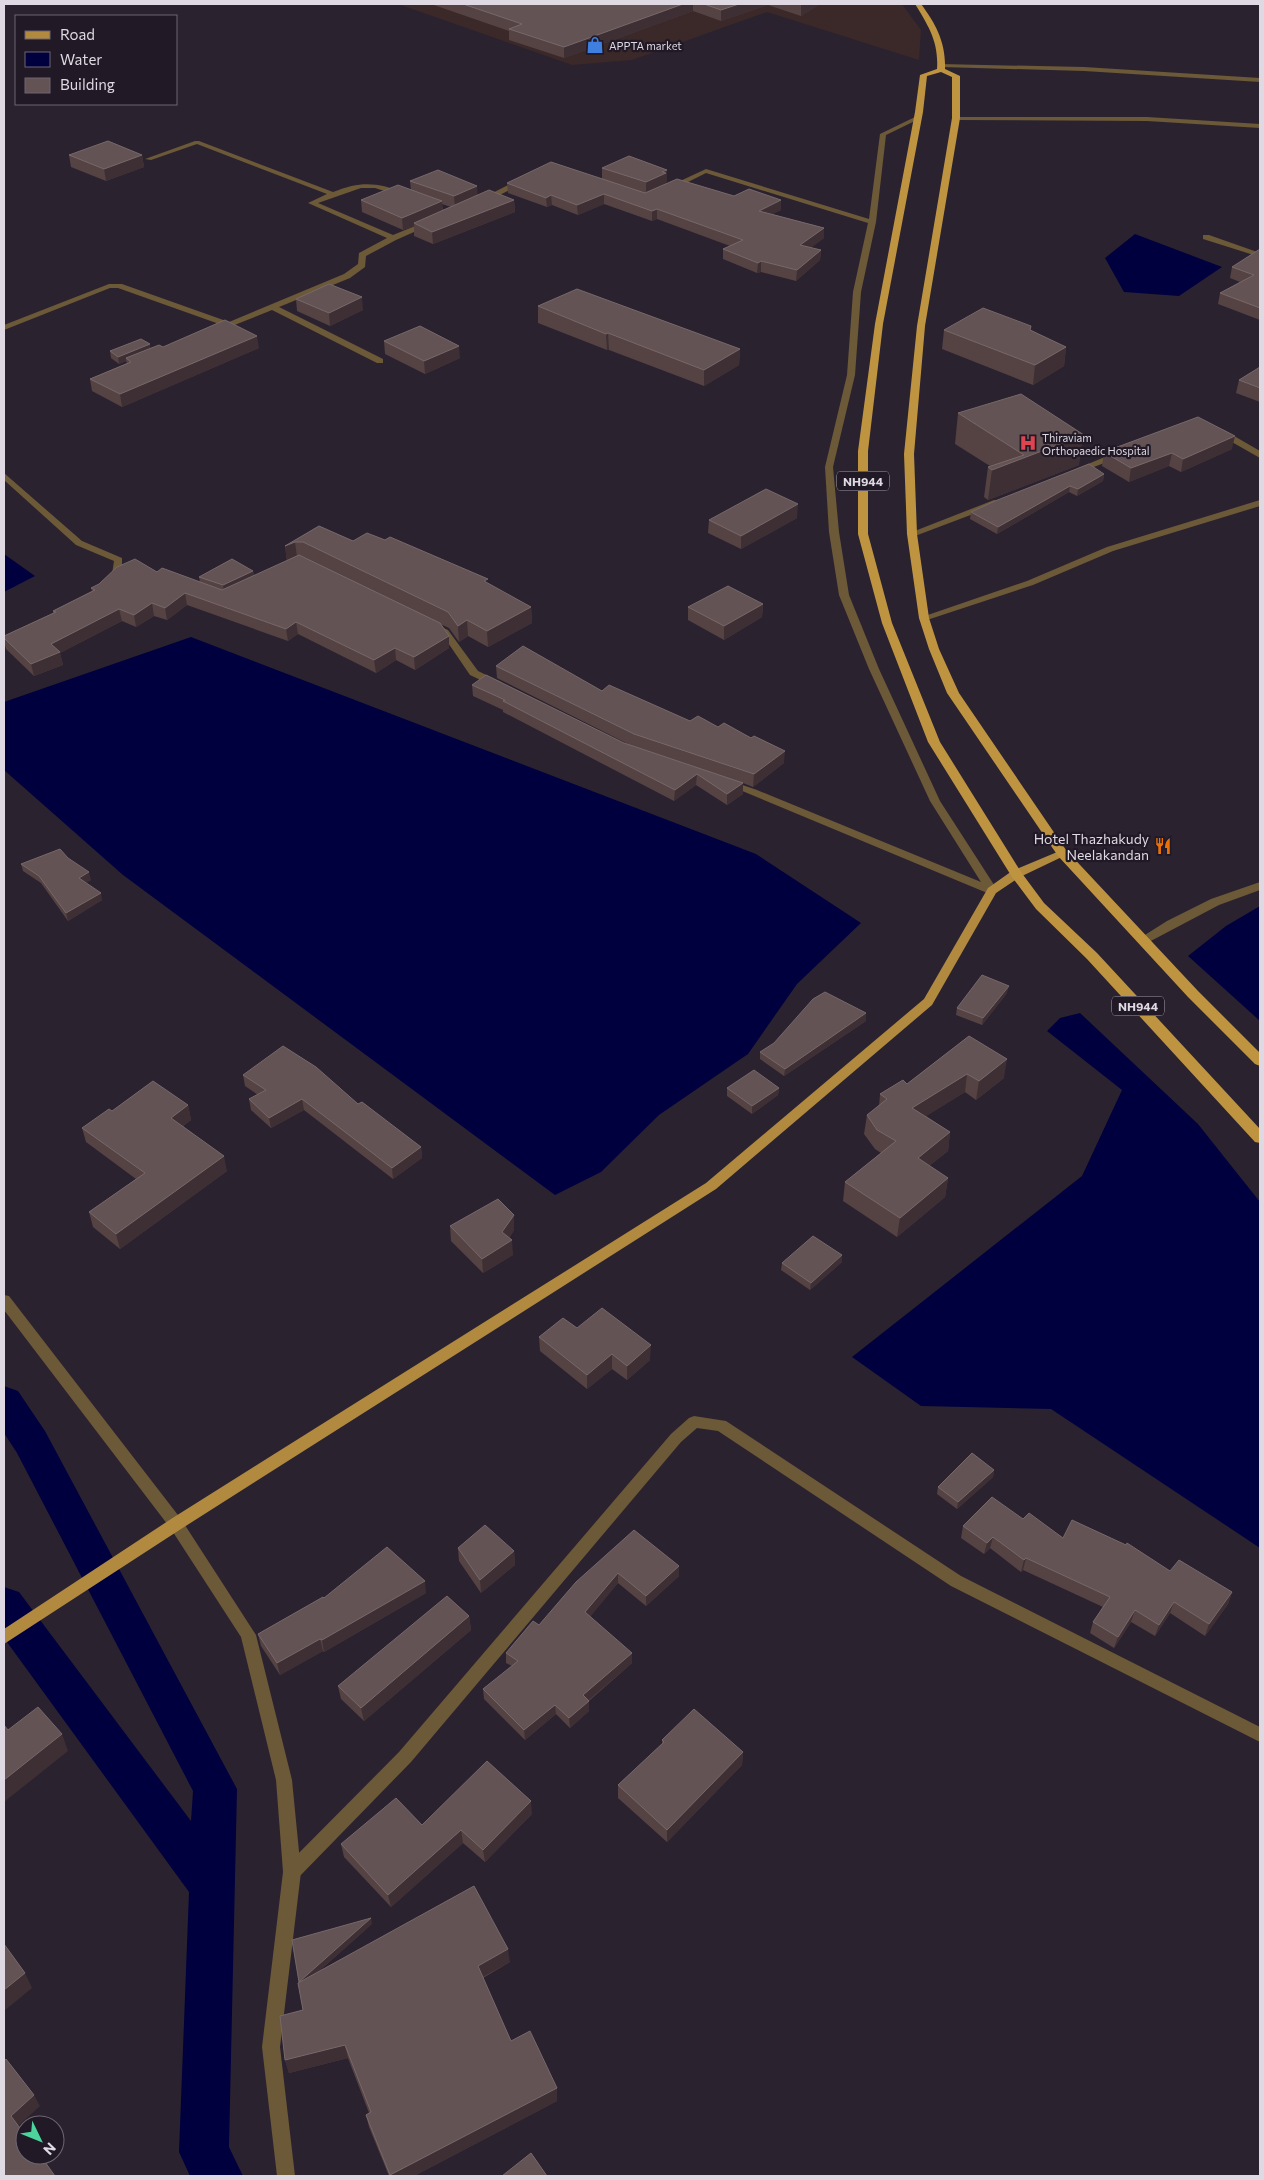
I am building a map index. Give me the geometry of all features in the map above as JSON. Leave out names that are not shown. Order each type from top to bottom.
[{"type":"highway","points":[[918,4],[933,24],[942,53],[942,67]]},
{"type":"highway","name":"NH944","points":[[1260,1061],[1062,853],[953,693],[934,649],[924,618],[912,534],[909,454],[921,326],[956,118],[956,76],[942,67],[924,75],[918,118],[879,324],[862,452],[863,534],[887,623],[934,742],[1016,874],[1040,906],[1092,956],[1260,1138]]},
{"type":"main road","points":[[4,1637],[176,1524],[711,1186],[928,1002],[992,891],[1016,874],[1062,853]]},
{"type":"street","points":[[942,67],[1084,69],[1260,80]]},
{"type":"street","points":[[918,118],[883,134],[872,222],[856,292],[851,375],[829,466],[834,532],[844,595],[874,669],[934,801],[992,891]]},
{"type":"street","points":[[956,118],[1147,119],[1260,126]]},
{"type":"street","points":[[149,159],[197,142],[333,194]]},
{"type":"street","points":[[663,191],[706,171],[872,222]]},
{"type":"street","points":[[473,205],[525,180]]},
{"type":"street","points":[[393,238],[312,203],[359,184],[376,185],[412,198]]},
{"type":"street","points":[[212,332],[347,276],[362,265],[362,255],[393,238],[437,220]]},
{"type":"street","points":[[1206,237],[1260,255]]},
{"type":"street","points":[[4,328],[109,286],[119,286],[230,325]]},
{"type":"street","points":[[272,307],[380,361]]},
{"type":"street","points":[[1212,427],[1260,455]]},
{"type":"street","points":[[1067,475],[1130,450]]},
{"type":"street","points":[[4,476],[79,544],[123,562],[117,574],[102,589]]},
{"type":"street","points":[[912,534],[1003,499]]},
{"type":"street","points":[[924,618],[1030,583],[1110,549],[1260,503]]},
{"type":"street","points":[[428,623],[445,632],[474,673],[509,690]]},
{"type":"street","points":[[718,780],[753,792],[992,891]]},
{"type":"street","points":[[1143,940],[1191,913],[1260,886]]},
{"type":"street","points":[[4,1300],[176,1524],[248,1635],[284,1780],[292,1872],[271,2047],[286,2176]]},
{"type":"street","points":[[292,1872],[405,1757],[676,1438],[694,1422],[721,1425],[956,1581],[1260,1736]]},
{"type":"shaded area","name":"APPTA market","points":[[398,4],[902,4],[921,30],[919,60],[767,12],[632,60],[572,65]]},
{"type":"water","points":[[1135,234],[1222,267],[1179,296],[1124,292],[1105,258]]},
{"type":"water","points":[[4,554],[35,576],[4,592]]},
{"type":"water","points":[[191,637],[756,854],[861,923],[797,984],[748,1054],[659,1115],[601,1172],[555,1195],[123,875],[4,770],[4,702]]},
{"type":"water","points":[[1260,906],[1260,1021],[1188,956],[1226,926]]},
{"type":"water","points":[[1080,1013],[1198,1124],[1260,1202],[1260,1548],[1051,1409],[921,1406],[852,1357],[1082,1176],[1122,1090],[1047,1031],[1060,1018]]},
{"type":"building","points":[[463,4],[683,4],[564,47],[509,29],[522,24]]},
{"type":"building","points":[[704,4],[739,4],[721,10]]},
{"type":"building","points":[[108,141],[142,155],[104,169],[69,155]]},
{"type":"building","points":[[629,156],[667,170],[662,172],[666,173],[646,182],[602,168]]},
{"type":"building","points":[[551,162],[645,193],[677,179],[734,196],[749,189],[781,200],[759,211],[824,228],[800,245],[821,250],[797,270],[761,261],[758,263],[723,249],[743,240],[657,209],[652,211],[604,194],[577,205],[551,195],[546,198],[507,183]]},
{"type":"building","points":[[438,170],[477,186],[454,196],[410,181]]},
{"type":"building","points":[[398,185],[442,201],[402,218],[361,200]]},
{"type":"building","points":[[489,190],[514,200],[432,232],[414,223]]},
{"type":"building","points":[[1260,249],[1260,308],[1220,293],[1254,275],[1232,267]]},
{"type":"building","points":[[329,284],[362,297],[329,313],[296,299]]},
{"type":"building","points":[[577,289],[740,349],[704,370],[608,333],[606,334],[538,306]]},
{"type":"building","points":[[983,308],[1031,326],[1030,330],[1066,347],[1035,365],[944,330]]},
{"type":"building","points":[[225,320],[257,336],[120,394],[90,379],[131,362],[126,358],[159,345],[163,347]]},
{"type":"building","points":[[420,326],[459,346],[424,361],[384,341]]},
{"type":"building","points":[[141,339],[150,344],[118,357],[110,351]]},
{"type":"building","points":[[1260,367],[1260,388],[1239,380]]},
{"type":"building","points":[[1021,394],[1084,435],[992,470],[988,467],[1024,455],[958,413]]},
{"type":"building","points":[[1198,417],[1235,436],[1183,459],[1172,453],[1131,468],[1104,452]]},
{"type":"building","points":[[1089,464],[1104,474],[1078,489],[1070,486],[998,527],[971,512],[995,501]]},
{"type":"building","points":[[766,489],[798,504],[741,536],[709,520]]},
{"type":"building","points":[[319,526],[353,541],[367,533],[385,540],[390,537],[488,579],[484,581],[531,607],[487,631],[467,620],[458,626],[448,612],[303,542],[295,542],[285,546]]},
{"type":"building","points":[[299,555],[440,623],[449,636],[414,657],[395,648],[374,660],[296,622],[286,629],[185,593],[165,608],[152,603],[134,615],[119,609],[51,644],[60,652],[31,664],[4,638],[4,636],[56,612],[53,611],[95,590],[91,588],[99,584],[117,567],[135,559],[157,572],[162,568],[222,590]]},
{"type":"building","points":[[232,559],[253,571],[223,585],[199,577]]},
{"type":"building","points":[[728,586],[763,604],[724,626],[688,607]]},
{"type":"building","points":[[523,646],[602,691],[609,685],[690,721],[698,716],[718,727],[724,723],[751,738],[754,736],[785,751],[754,774],[634,734],[496,666]]},
{"type":"building","points":[[486,675],[624,743],[743,783],[727,794],[697,774],[675,790],[503,701],[505,700],[472,685]]},
{"type":"building","points":[[60,849],[68,858],[89,872],[79,878],[101,893],[66,913],[39,876],[21,864]]},
{"type":"building","points":[[982,975],[1009,986],[983,1018],[957,1008]]},
{"type":"building","points":[[825,992],[866,1013],[785,1069],[760,1052],[774,1043],[813,999]]},
{"type":"building","points":[[969,1036],[1007,1059],[979,1081],[967,1074],[912,1108],[950,1132],[918,1158],[948,1178],[900,1218],[845,1182],[896,1141],[877,1130],[867,1115],[887,1099],[880,1094],[903,1080],[907,1084]]},
{"type":"building","points":[[283,1046],[316,1067],[358,1104],[362,1102],[421,1147],[392,1168],[302,1099],[269,1118],[249,1099],[266,1090],[243,1075]]},
{"type":"building","points":[[754,1070],[779,1088],[752,1106],[727,1088]]},
{"type":"building","points":[[153,1081],[188,1105],[171,1118],[224,1156],[116,1234],[89,1212],[145,1173],[82,1128],[109,1109],[112,1111]]},
{"type":"building","points":[[498,1199],[514,1215],[502,1232],[512,1240],[482,1259],[450,1226]]},
{"type":"building","points":[[813,1236],[842,1255],[811,1283],[782,1263]]},
{"type":"building","points":[[602,1308],[651,1345],[627,1366],[612,1354],[587,1375],[539,1337],[563,1318],[577,1328]]},
{"type":"building","points":[[972,1453],[994,1470],[958,1502],[938,1487]]},
{"type":"building","points":[[992,1497],[1023,1519],[1029,1513],[1063,1538],[1072,1520],[1126,1545],[1127,1543],[1170,1571],[1179,1560],[1232,1592],[1209,1624],[1174,1602],[1159,1625],[1135,1610],[1118,1637],[1093,1622],[1110,1597],[1026,1558],[1024,1560],[993,1537],[987,1543],[963,1526]]},
{"type":"building","points":[[485,1525],[514,1551],[480,1580],[458,1548]]},
{"type":"building","points":[[634,1530],[679,1566],[646,1596],[618,1573],[585,1612],[632,1653],[583,1695],[589,1701],[569,1718],[555,1705],[524,1730],[483,1689],[518,1661],[506,1653],[533,1621],[539,1625],[576,1582]]},
{"type":"building","points":[[387,1547],[425,1581],[322,1640],[320,1639],[277,1663],[258,1634],[324,1598]]},
{"type":"building","points":[[447,1596],[469,1616],[361,1708],[338,1686]]},
{"type":"building","points":[[38,1707],[62,1734],[4,1780],[4,1725],[8,1730]]},
{"type":"building","points":[[694,1709],[743,1752],[667,1830],[618,1785],[664,1742],[662,1740]]},
{"type":"building","points":[[487,1761],[531,1801],[483,1850],[461,1830],[388,1895],[341,1844],[396,1798],[422,1825]]},
{"type":"building","points":[[474,1886],[508,1949],[478,1966],[511,2041],[530,2031],[557,2088],[390,2175],[366,2115],[371,2112],[345,2045],[285,2060],[280,2016],[303,2010],[298,1983]]},
{"type":"building","points":[[371,1918],[299,1982],[292,1940]]},
{"type":"building","points":[[4,1944],[25,1973],[4,1990]]},
{"type":"building","points":[[6,2059],[34,2095],[11,2116],[15,2121],[15,2165],[47,2165],[55,2176],[4,2176],[4,2061]]},
{"type":"building","points":[[531,2153],[547,2176],[502,2176]]},
{"type":"waterway","points":[[4,1402],[31,1442],[215,1789],[204,2152],[218,2176]]},
{"type":"waterway","points":[[4,1605],[212,1886]]},
{"type":"place","name":"APPTA market","points":[[595,45]]},
{"type":"place","name":"Thiraviam Orthopaedic Hospital","points":[[1028,443]]},
{"type":"place","name":"Hotel Thazhakudy Neelakandan","points":[[1163,846]]}]
